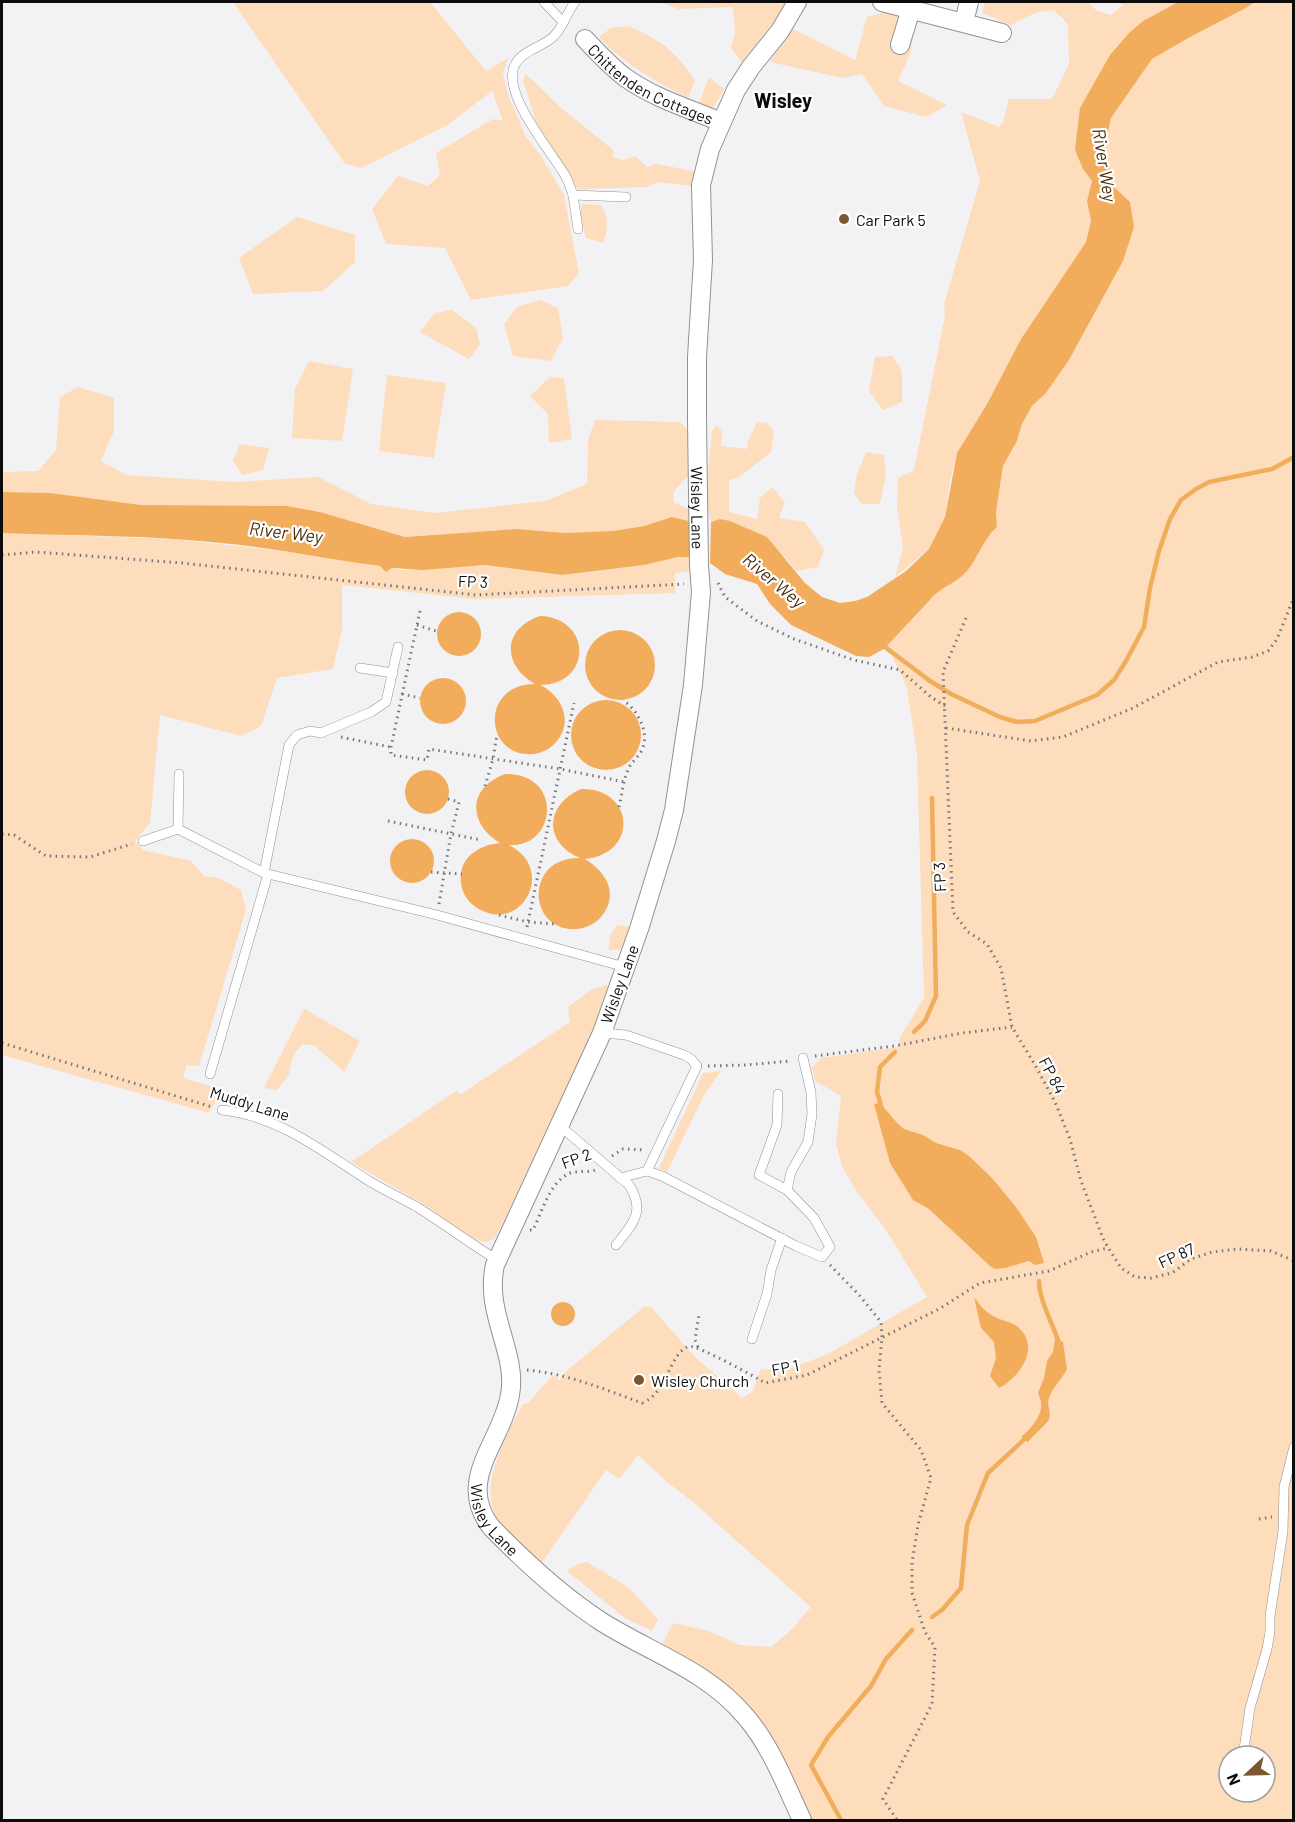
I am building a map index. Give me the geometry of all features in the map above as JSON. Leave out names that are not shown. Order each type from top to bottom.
[{"type":"street","name":"Wisley Lane","points":[[797,2],[780,32],[751,67],[736,90],[710,149],[703,173],[700,199],[703,260],[697,357],[700,572],[693,685],[676,800],[639,929],[602,1033],[497,1260],[493,1276],[493,1300],[509,1368],[510,1395],[504,1416],[478,1478],[478,1504],[486,1520],[506,1542],[592,1615],[702,1678],[745,1715],[757,1731],[802,1821]]},
{"type":"street","points":[[882,2],[1002,33]]},
{"type":"street","points":[[964,22],[969,2]]},
{"type":"street","points":[[900,45],[911,9]]},
{"type":"street","name":"Chittenden Cottages","points":[[585,39],[628,80],[721,122]]},
{"type":"lane","points":[[544,2],[562,21]]},
{"type":"lane","points":[[575,2],[554,36],[521,57],[516,63],[512,77],[529,121],[566,177],[573,195],[578,229]]},
{"type":"lane","points":[[573,195],[626,197]]},
{"type":"lane","points":[[210,1074],[266,874],[289,745],[297,735],[310,731],[321,733],[371,712],[386,702],[398,647]]},
{"type":"lane","points":[[360,668],[393,673]]},
{"type":"lane","points":[[178,829],[179,774]]},
{"type":"lane","points":[[143,841],[178,829],[266,874],[437,915],[625,968]]},
{"type":"lane","points":[[602,1033],[626,1035],[684,1055],[692,1059],[697,1066],[648,1171]]},
{"type":"lane","points":[[787,1190],[790,1172],[808,1142],[812,1113],[811,1092],[803,1058]]},
{"type":"lane","points":[[620,1178],[648,1171],[822,1257],[830,1247],[814,1218],[787,1190],[759,1175],[777,1125],[778,1094]]},
{"type":"lane","name":"Muddy Lane","points":[[222,1110],[242,1113],[289,1130],[497,1260]]},
{"type":"lane","points":[[559,1125],[629,1185],[635,1195],[638,1205],[636,1217],[631,1228],[616,1245]]},
{"type":"lane","points":[[752,1339],[782,1238]]},
{"type":"lane","points":[[1245,1744],[1250,1708],[1270,1632],[1270,1616],[1283,1531],[1284,1486],[1293,1447]]},
{"type":"path","name":"FP 3","points":[[2,555],[36,552],[182,563],[476,595],[691,584],[700,572]]},
{"type":"path","points":[[700,572],[714,575],[725,597],[757,621],[794,639],[854,660],[900,670],[945,706]]},
{"type":"path","points":[[946,728],[1030,741],[1063,737],[1133,708],[1218,662],[1252,657],[1268,651],[1277,639],[1293,597]]},
{"type":"path","points":[[420,611],[391,755],[427,760],[429,749],[560,769],[625,782]]},
{"type":"path","name":"FP 3","points":[[966,618],[943,672],[953,912],[968,932],[987,944],[1001,968],[1012,1027]]},
{"type":"path","points":[[417,625],[436,630]]},
{"type":"path","points":[[402,694],[420,698]]},
{"type":"path","points":[[619,807],[628,768],[642,749],[644,739],[642,723],[630,705],[623,700]]},
{"type":"path","points":[[523,938],[574,702]]},
{"type":"path","points":[[321,733],[391,747]]},
{"type":"path","points":[[485,786],[497,734]]},
{"type":"path","points":[[437,915],[459,802],[448,799]]},
{"type":"path","points":[[388,821],[481,840]]},
{"type":"path","points":[[2,834],[14,835],[46,856],[90,857],[143,841]]},
{"type":"path","points":[[431,872],[462,874]]},
{"type":"path","points":[[499,915],[528,922],[556,924]]},
{"type":"path","points":[[894,1046],[962,1033],[1012,1027]]},
{"type":"path","name":"FP 84","points":[[1012,1027],[1055,1102],[1070,1139],[1081,1181],[1108,1248]]},
{"type":"path","name":"Muddy Lane","points":[[2,1043],[222,1110]]},
{"type":"path","name":"FP 2","points":[[512,1229],[519,1232],[533,1230],[551,1191],[570,1173],[591,1172],[598,1169],[622,1149],[658,1148]]},
{"type":"path","name":"FP 87","points":[[1108,1248],[1121,1268],[1135,1277],[1151,1278],[1172,1273],[1191,1259],[1212,1252],[1238,1249],[1271,1251],[1293,1261]]},
{"type":"path","name":"FP 1","points":[[699,1348],[750,1373],[765,1383],[807,1375],[939,1309],[980,1283],[1049,1271],[1091,1252],[1108,1248]]},
{"type":"path","points":[[822,1257],[860,1296],[881,1322],[879,1370],[882,1403],[921,1450],[931,1478],[918,1525],[912,1563],[912,1593],[925,1632],[935,1647],[932,1704],[883,1799],[897,1821]]},
{"type":"path","points":[[699,1314],[695,1340],[699,1348]]},
{"type":"path","points":[[509,1368],[552,1373],[591,1384],[642,1403],[651,1400],[662,1387],[680,1352],[689,1346],[699,1348]]},
{"type":"shaded area","points":[[233,2],[430,2],[486,71],[508,58],[503,73],[507,92],[525,135],[541,156],[564,195],[579,273],[568,286],[471,300],[445,248],[386,244],[372,209],[398,176],[428,186],[440,175],[436,153],[493,119],[503,121],[492,91],[446,126],[361,168],[345,164]]},
{"type":"shaded area","points":[[660,2],[788,2],[742,62],[731,48],[735,32],[733,7],[678,9]]},
{"type":"shaded area","points":[[985,2],[1088,2],[1096,10],[1111,15],[1123,5],[1120,2],[1178,2],[1143,21],[1083,169],[1092,181],[1087,201],[1091,221],[1086,242],[1021,339],[987,404],[957,453],[945,517],[929,549],[895,577],[903,548],[897,508],[898,478],[914,470],[945,316],[944,304],[980,181],[961,112],[999,127],[1003,122],[1009,99],[1052,99],[1069,64],[1068,24],[1054,10],[1035,13],[1011,25],[982,13]]},
{"type":"shaded area","points":[[1255,2],[1293,2],[1293,1820],[809,1820],[768,1736],[662,1645],[673,1623],[709,1631],[739,1645],[771,1647],[791,1630],[811,1607],[638,1455],[619,1479],[606,1470],[541,1564],[513,1539],[499,1522],[493,1508],[492,1478],[502,1447],[522,1405],[528,1403],[553,1375],[560,1381],[563,1374],[645,1306],[652,1308],[695,1357],[742,1398],[753,1391],[761,1369],[784,1371],[828,1354],[927,1297],[886,1230],[855,1189],[842,1166],[836,1144],[841,1096],[815,1081],[812,1068],[821,1058],[899,1047],[900,1037],[924,998],[917,755],[907,688],[892,656],[884,649],[935,592],[947,587],[977,557],[988,535],[997,527],[996,512],[1003,466],[1017,441],[1022,424],[1032,406],[1046,393],[1069,360],[1123,261],[1130,202],[1114,187],[1105,146],[1111,118],[1152,59]]},
{"type":"shaded area","points":[[889,11],[913,26],[911,52],[898,81],[947,105],[926,117],[884,106],[862,74],[843,78],[770,62],[791,28],[855,60],[867,17]]},
{"type":"shaded area","points":[[628,26],[659,42],[681,62],[695,81],[688,98],[630,64],[599,37],[611,28]]},
{"type":"shaded area","points":[[526,74],[560,107],[613,150],[613,157],[623,160],[635,156],[647,167],[656,164],[694,171],[693,186],[657,182],[648,187],[579,189],[572,183],[536,122],[523,80]]},
{"type":"shaded area","points":[[709,77],[724,89],[712,110],[699,104]]},
{"type":"shaded area","points":[[582,204],[601,205],[604,209],[607,223],[603,243],[586,238],[580,214]]},
{"type":"shaded area","points":[[297,217],[355,235],[355,262],[323,291],[253,294],[239,258]]},
{"type":"shaded area","points":[[540,300],[558,308],[563,338],[551,361],[513,356],[504,324],[517,307]]},
{"type":"shaded area","points":[[452,310],[476,328],[480,344],[469,359],[420,332],[435,313]]},
{"type":"shaded area","points":[[892,356],[902,371],[902,402],[883,410],[869,391],[875,357]]},
{"type":"shaded area","points":[[309,361],[353,369],[342,441],[292,438],[295,389]]},
{"type":"shaded area","points":[[387,375],[446,383],[434,458],[379,451]]},
{"type":"shaded area","points":[[550,377],[564,378],[572,439],[549,443],[548,414],[530,396]]},
{"type":"shaded area","points":[[78,387],[114,398],[114,431],[101,461],[126,475],[235,482],[318,477],[371,504],[435,513],[545,501],[587,484],[588,440],[595,420],[680,422],[688,430],[689,475],[674,491],[673,502],[688,509],[689,521],[672,517],[644,526],[613,531],[565,533],[517,529],[405,537],[320,512],[287,506],[141,505],[51,493],[2,492],[2,472],[38,471],[56,450],[60,397]]},
{"type":"shaded area","points":[[757,422],[767,423],[774,431],[771,452],[739,477],[729,480],[729,512],[757,519],[760,498],[772,487],[785,502],[779,518],[805,522],[824,550],[818,567],[796,571],[786,558],[720,519],[711,522],[706,499],[712,430],[717,425],[722,432],[721,446],[747,449],[748,441]]},
{"type":"shaded area","points":[[240,444],[269,448],[263,470],[242,475],[233,460]]},
{"type":"shaded area","points":[[866,452],[884,455],[886,474],[880,504],[862,504],[854,493],[857,474]]},
{"type":"shaded area","points":[[2,533],[171,539],[302,553],[401,570],[485,565],[562,575],[689,557],[689,571],[675,573],[675,593],[475,599],[342,585],[342,629],[333,669],[277,678],[261,726],[241,736],[160,715],[150,823],[135,841],[143,850],[191,861],[204,876],[218,878],[241,890],[246,910],[199,1066],[187,1065],[183,1078],[213,1087],[217,1099],[209,1113],[2,1055]]},
{"type":"shaded area","points":[[617,925],[633,927],[626,949],[609,950],[610,936]]},
{"type":"shaded area","points":[[606,985],[613,987],[549,1130],[495,1238],[486,1242],[473,1239],[425,1205],[351,1162],[456,1091],[461,1094],[570,1022],[568,1007],[591,990]]},
{"type":"shaded area","points":[[304,1009],[360,1041],[344,1072],[315,1046],[303,1044],[293,1055],[289,1074],[277,1090],[264,1088]]},
{"type":"shaded area","points":[[721,1071],[704,1095],[667,1172],[659,1168],[703,1073]]},
{"type":"shaded area","points":[[587,1562],[628,1587],[658,1619],[652,1631],[625,1618],[567,1571],[577,1564]]},
{"type":"water","name":"River Wey","points":[[1178,2],[1255,2],[1152,59],[1111,118],[1105,146],[1114,187],[1130,202],[1134,227],[1123,261],[1069,360],[1046,393],[1032,406],[1022,424],[1017,441],[1003,466],[996,512],[997,527],[988,537],[967,571],[933,597],[884,649],[869,657],[856,656],[791,625],[770,604],[757,584],[725,574],[710,563],[711,522],[720,519],[730,521],[767,537],[805,583],[822,597],[840,603],[867,597],[906,571],[929,549],[945,517],[957,453],[987,404],[1021,339],[1086,242],[1091,221],[1087,201],[1092,181],[1083,169],[1075,150],[1080,108],[1110,55],[1129,33],[1143,21]]},
{"type":"water","name":"River Wey","points":[[2,492],[51,493],[141,505],[287,506],[320,512],[405,537],[517,529],[565,533],[613,531],[644,526],[672,517],[689,521],[689,557],[562,575],[485,565],[423,570],[392,568],[386,572],[380,566],[194,540],[2,533]]},
{"type":"water","points":[[459,612],[468,613],[475,618],[480,625],[480,643],[475,650],[468,655],[459,656],[450,655],[443,650],[438,643],[437,634],[438,625],[443,618],[450,613]]},
{"type":"water","points":[[540,616],[557,620],[570,628],[577,639],[579,651],[577,664],[569,674],[557,682],[540,685],[554,695],[565,717],[562,733],[555,744],[534,754],[517,752],[505,745],[498,734],[495,721],[497,707],[504,696],[517,687],[535,684],[517,667],[512,658],[511,648],[513,638],[519,629]]},
{"type":"water","points":[[620,630],[633,633],[645,640],[652,652],[655,665],[652,678],[645,690],[633,697],[620,700],[607,697],[595,690],[588,678],[585,665],[588,652],[595,640],[607,633]]},
{"type":"water","points":[[443,678],[459,685],[466,701],[459,717],[443,724],[427,717],[420,701],[427,685]]},
{"type":"water","points":[[606,700],[619,703],[631,710],[638,722],[641,735],[638,748],[631,760],[619,767],[606,770],[593,767],[581,760],[574,748],[571,735],[574,722],[581,710],[593,703]]},
{"type":"water","points":[[427,770],[436,771],[443,776],[448,783],[448,801],[443,808],[436,813],[427,814],[418,813],[411,808],[406,801],[405,792],[406,783],[411,776],[418,771]]},
{"type":"water","points":[[505,774],[524,777],[537,785],[545,797],[547,810],[544,824],[537,835],[525,843],[509,845],[523,856],[530,868],[532,881],[529,894],[521,905],[511,912],[498,915],[483,911],[470,902],[463,892],[461,878],[469,856],[483,847],[500,843],[482,826],[476,807],[478,797],[484,788]]},
{"type":"water","points":[[581,789],[599,792],[612,799],[620,809],[624,822],[622,834],[615,846],[603,855],[585,859],[599,870],[610,892],[607,908],[601,917],[584,928],[577,929],[561,927],[549,919],[541,908],[539,895],[541,881],[549,869],[561,861],[580,858],[560,843],[553,824],[560,804]]},
{"type":"water","points":[[412,839],[427,846],[434,861],[427,876],[412,883],[397,876],[390,861],[397,846]]},
{"type":"water","points":[[880,1103],[904,1129],[923,1135],[936,1143],[960,1150],[992,1178],[1016,1207],[1036,1237],[1044,1263],[1035,1265],[1029,1261],[995,1269],[929,1209],[913,1200],[890,1163],[874,1104]]},
{"type":"water","points":[[974,1297],[990,1314],[1019,1328],[1028,1344],[1028,1353],[1020,1370],[999,1388],[990,1376],[996,1358],[994,1342],[981,1328]]},
{"type":"water","points":[[563,1302],[571,1306],[575,1314],[571,1322],[563,1326],[555,1322],[551,1314],[555,1306]]},
{"type":"water","points":[[1055,1338],[1063,1342],[1067,1369],[1049,1397],[1049,1419],[1028,1442],[1021,1437],[1032,1426],[1040,1412],[1041,1402],[1038,1393],[1047,1361],[1053,1352]]},
{"type":"waterway","points":[[881,644],[951,694],[1000,717],[1017,722],[1035,721],[1097,695],[1114,680],[1144,627],[1159,551],[1170,519],[1181,500],[1209,482],[1272,469],[1294,457]]},
{"type":"waterway","points":[[914,1032],[925,1021],[936,996],[932,798]]},
{"type":"waterway","points":[[882,1109],[877,1092],[880,1067],[895,1052]]},
{"type":"waterway","points":[[1039,1281],[1044,1304],[1059,1343]]},
{"type":"waterway","points":[[932,1617],[942,1610],[961,1588],[967,1525],[988,1473],[1029,1435]]},
{"type":"waterway","points":[[841,1820],[811,1765],[828,1737],[871,1686],[886,1659],[912,1630]]},
{"type":"place","name":"Car Park 5","points":[[844,219]]},
{"type":"place","name":"Wisley Church","points":[[639,1380]]},
{"type":"district","name":"Wisley","points":[[783,100]]}]
